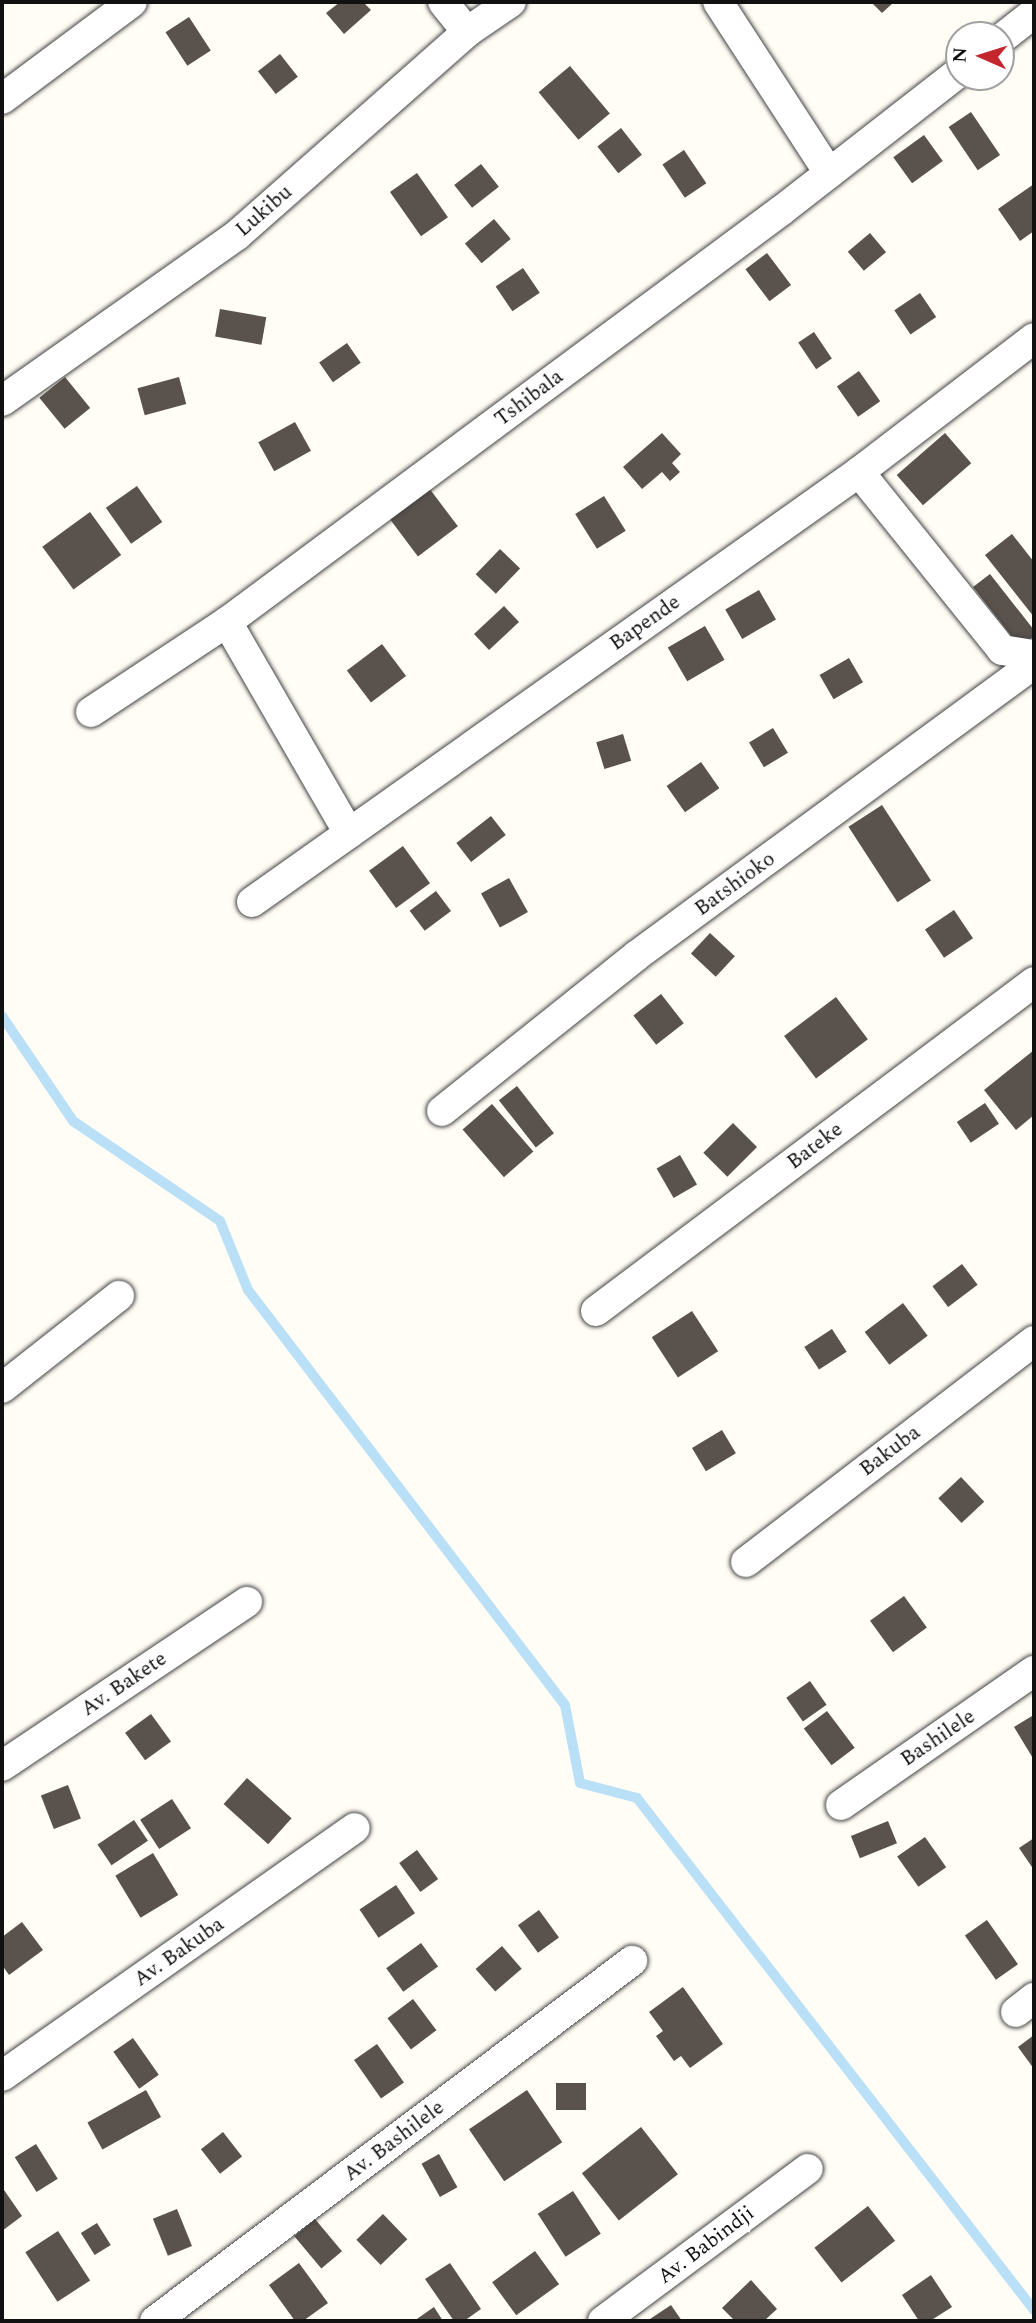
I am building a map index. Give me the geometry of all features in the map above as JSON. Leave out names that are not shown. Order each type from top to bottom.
[{"type":"street","points":[[2,99],[132,2]]},
{"type":"street","points":[[443,2],[467,32]]},
{"type":"street","name":"Lukibu","points":[[2,401],[237,235],[467,32],[511,2]]},
{"type":"street","points":[[718,2],[829,173]]},
{"type":"street","points":[[1015,28],[1034,13]]},
{"type":"street","name":"Tshibala","points":[[91,712],[227,622],[829,173],[945,83]]},
{"type":"street","name":"Bapende","points":[[252,902],[859,472],[1034,338]]},
{"type":"street","points":[[859,472],[1002,650],[1034,655]]},
{"type":"street","points":[[227,622],[349,833]]},
{"type":"street","name":"Batshioko","points":[[442,1111],[636,956],[1034,664]]},
{"type":"street","name":"Bateke","points":[[596,1311],[1034,982]]},
{"type":"street","points":[[2,1388],[119,1296]]},
{"type":"street","name":"Bakuba","points":[[746,1562],[1034,1341]]},
{"type":"street","name":"Av. Bakete","points":[[2,1766],[247,1602]]},
{"type":"street","name":"Bashilele","points":[[841,1805],[1034,1671]]},
{"type":"street","name":"Av. Bakuba","points":[[2,2076],[355,1828]]},
{"type":"street","name":"Av. Bashilele","points":[[155,2321],[632,1961]]},
{"type":"street","name":"Av. Babindji","points":[[603,2321],[808,2169]]},
{"type":"building","points":[[340,2],[363,2],[371,10],[344,34],[326,13]]},
{"type":"building","points":[[871,2],[894,2],[882,13]]},
{"type":"building","points":[[189,17],[211,51],[187,66],[166,32]]},
{"type":"building","points":[[280,54],[298,77],[276,94],[258,71]]},
{"type":"building","points":[[570,66],[610,113],[578,140],[539,92]]},
{"type":"building","points":[[971,112],[1000,155],[978,170],[949,127]]},
{"type":"building","points":[[621,128],[642,155],[618,173],[597,146]]},
{"type":"building","points":[[924,135],[943,161],[912,183],[893,157]]},
{"type":"building","points":[[684,150],[706,183],[685,198],[662,165]]},
{"type":"building","points":[[481,164],[499,187],[472,208],[454,185]]},
{"type":"building","points":[[417,173],[448,217],[421,236],[390,192]]},
{"type":"building","points":[[1034,184],[1034,231],[1020,241],[998,209]]},
{"type":"building","points":[[494,219],[511,239],[482,263],[465,243]]},
{"type":"building","points":[[870,233],[886,252],[864,271],[848,252]]},
{"type":"building","points":[[767,253],[791,285],[770,301],[745,269]]},
{"type":"building","points":[[523,268],[540,293],[512,311],[496,286]]},
{"type":"building","points":[[920,293],[936,317],[911,334],[894,310]]},
{"type":"building","points":[[220,309],[266,317],[261,345],[215,337]]},
{"type":"building","points":[[814,332],[832,359],[816,369],[798,343]]},
{"type":"building","points":[[347,343],[361,363],[333,382],[319,363]]},
{"type":"building","points":[[859,371],[880,401],[858,417],[837,386]]},
{"type":"building","points":[[65,377],[90,408],[65,429],[39,398]]},
{"type":"building","points":[[179,377],[186,404],[145,415],[137,388]]},
{"type":"building","points":[[295,422],[311,451],[274,471],[258,442]]},
{"type":"building","points":[[662,433],[681,454],[672,463],[680,472],[670,481],[662,472],[642,489],[623,467]]},
{"type":"building","points":[[945,433],[971,463],[923,505],[897,475]]},
{"type":"building","points":[[137,486],[162,522],[131,544],[106,508]]},
{"type":"building","points":[[429,488],[458,526],[418,556],[389,518]]},
{"type":"building","points":[[604,496],[626,531],[597,549],[575,514]]},
{"type":"building","points":[[90,512],[121,555],[73,590],[42,547]]},
{"type":"building","points":[[1012,534],[1034,562],[1034,617],[985,555]]},
{"type":"building","points":[[500,549],[520,568],[496,594],[476,574]]},
{"type":"building","points":[[990,574],[1034,630],[1034,636],[1020,647],[973,587]]},
{"type":"building","points":[[759,590],[776,619],[742,639],[725,610]]},
{"type":"building","points":[[504,606],[519,622],[489,650],[474,634]]},
{"type":"building","points":[[705,626],[724,660],[687,681],[668,648]]},
{"type":"building","points":[[382,644],[406,676],[371,702],[347,670]]},
{"type":"building","points":[[849,658],[863,682],[834,699],[820,675]]},
{"type":"building","points":[[773,728],[788,753],[764,767],[749,742]]},
{"type":"building","points":[[623,734],[631,761],[604,769],[596,742]]},
{"type":"building","points":[[701,762],[719,788],[685,812],[667,786]]},
{"type":"building","points":[[882,805],[931,880],[897,902],[848,827]]},
{"type":"building","points":[[491,816],[506,835],[471,862],[456,843]]},
{"type":"building","points":[[403,846],[430,883],[396,908],[369,871]]},
{"type":"building","points":[[509,878],[528,912],[500,928],[481,894]]},
{"type":"building","points":[[436,891],[451,911],[425,931],[410,911]]},
{"type":"building","points":[[954,910],[973,938],[944,958],[925,930]]},
{"type":"building","points":[[710,933],[735,956],[716,977],[691,953]]},
{"type":"building","points":[[661,994],[684,1023],[656,1045],[633,1016]]},
{"type":"building","points":[[836,997],[868,1039],[816,1078],[784,1036]]},
{"type":"building","points":[[1034,1050],[1034,1115],[1016,1130],[984,1090]]},
{"type":"building","points":[[517,1086],[554,1133],[536,1147],[499,1100]]},
{"type":"building","points":[[985,1103],[999,1124],[971,1143],[957,1122]]},
{"type":"building","points":[[492,1104],[533,1152],[504,1177],[463,1130]]},
{"type":"building","points":[[733,1123],[757,1147],[727,1177],[703,1153]]},
{"type":"building","points":[[680,1155],[697,1184],[674,1198],[657,1168]]},
{"type":"building","points":[[962,1264],[978,1285],[948,1307],[932,1286]]},
{"type":"building","points":[[903,1303],[928,1336],[889,1365],[865,1332]]},
{"type":"building","points":[[692,1311],[718,1351],[678,1377],[652,1337]]},
{"type":"building","points":[[832,1329],[847,1352],[819,1370],[804,1347]]},
{"type":"building","points":[[722,1430],[736,1453],[706,1471],[692,1448]]},
{"type":"building","points":[[961,1477],[984,1502],[962,1523],[938,1498]]},
{"type":"building","points":[[904,1596],[927,1628],[893,1652],[870,1621]]},
{"type":"building","points":[[810,1681],[827,1705],[803,1721],[786,1698]]},
{"type":"building","points":[[827,1711],[855,1748],[832,1765],[804,1728]]},
{"type":"building","points":[[151,1714],[171,1742],[145,1760],[125,1733]]},
{"type":"building","points":[[1032,1716],[1034,1720],[1034,1760],[1014,1727]]},
{"type":"building","points":[[247,1778],[292,1818],[268,1844],[224,1804]]},
{"type":"building","points":[[68,1785],[81,1819],[54,1829],[41,1795]]},
{"type":"building","points":[[172,1799],[191,1828],[159,1849],[140,1820]]},
{"type":"building","points":[[134,1820],[148,1841],[112,1865],[98,1845]]},
{"type":"building","points":[[888,1821],[897,1843],[860,1858],[851,1836]]},
{"type":"building","points":[[925,1837],[946,1867],[918,1887],[897,1857]]},
{"type":"building","points":[[1034,1838],[1034,1870],[1019,1848]]},
{"type":"building","points":[[417,1850],[438,1879],[420,1892],[399,1863]]},
{"type":"building","points":[[153,1853],[178,1895],[141,1918],[115,1876]]},
{"type":"building","points":[[396,1885],[415,1913],[379,1938],[360,1910]]},
{"type":"building","points":[[539,1910],[559,1938],[538,1953],[518,1925]]},
{"type":"building","points":[[987,1920],[1018,1964],[996,1980],[965,1935]]},
{"type":"building","points":[[22,1922],[43,1950],[9,1975],[2,1965],[2,1937]]},
{"type":"building","points":[[421,1943],[438,1966],[403,1992],[386,1968]]},
{"type":"building","points":[[502,1946],[522,1969],[495,1992],[476,1969]]},
{"type":"building","points":[[683,1987],[723,2044],[690,2068],[681,2056],[674,2061],[656,2036],[663,2031],[649,2012]]},
{"type":"building","points":[[413,1999],[436,2030],[411,2049],[387,2018]]},
{"type":"building","points":[[1034,2035],[1034,2069],[1018,2047]]},
{"type":"building","points":[[133,2038],[159,2075],[139,2089],[113,2052]]},
{"type":"building","points":[[377,2044],[404,2083],[381,2099],[354,2060]]},
{"type":"building","points":[[556,2083],[586,2083],[586,2110],[556,2110]]},
{"type":"building","points":[[146,2090],[161,2117],[102,2150],[87,2122]]},
{"type":"building","points":[[527,2090],[562,2142],[504,2181],[469,2129]]},
{"type":"building","points":[[641,2127],[678,2174],[619,2220],[582,2173]]},
{"type":"building","points":[[223,2132],[242,2156],[220,2174],[201,2149]]},
{"type":"building","points":[[36,2144],[58,2179],[37,2192],[15,2157]]},
{"type":"building","points":[[439,2154],[457,2187],[440,2197],[422,2164]]},
{"type":"building","points":[[2,2187],[22,2216],[2,2231]]},
{"type":"building","points":[[573,2191],[601,2234],[566,2257],[538,2214]]},
{"type":"building","points":[[868,2206],[895,2241],[842,2283],[814,2248]]},
{"type":"building","points":[[177,2209],[192,2246],[168,2256],[153,2219]]},
{"type":"building","points":[[383,2214],[407,2239],[381,2265],[356,2240]]},
{"type":"building","points":[[315,2219],[342,2251],[321,2269],[294,2236]]},
{"type":"building","points":[[97,2223],[111,2245],[95,2255],[81,2233]]},
{"type":"building","points":[[58,2231],[90,2280],[57,2302],[25,2252]]},
{"type":"building","points":[[535,2251],[559,2284],[516,2315],[492,2282]]},
{"type":"building","points":[[299,2263],[328,2303],[303,2321],[295,2321],[269,2285]]},
{"type":"building","points":[[450,2263],[481,2309],[464,2321],[454,2321],[425,2279]]},
{"type":"building","points":[[931,2275],[952,2307],[930,2321],[919,2321],[902,2295]]},
{"type":"building","points":[[751,2280],[777,2309],[764,2321],[735,2321],[722,2308]]},
{"type":"building","points":[[671,2305],[682,2321],[647,2321]]},
{"type":"building","points":[[434,2307],[443,2321],[414,2321]]},
{"type":"waterway","points":[[2,1016],[73,1121],[220,1221],[248,1290],[565,1705],[580,1783],[637,1798],[1034,2310]]}]
